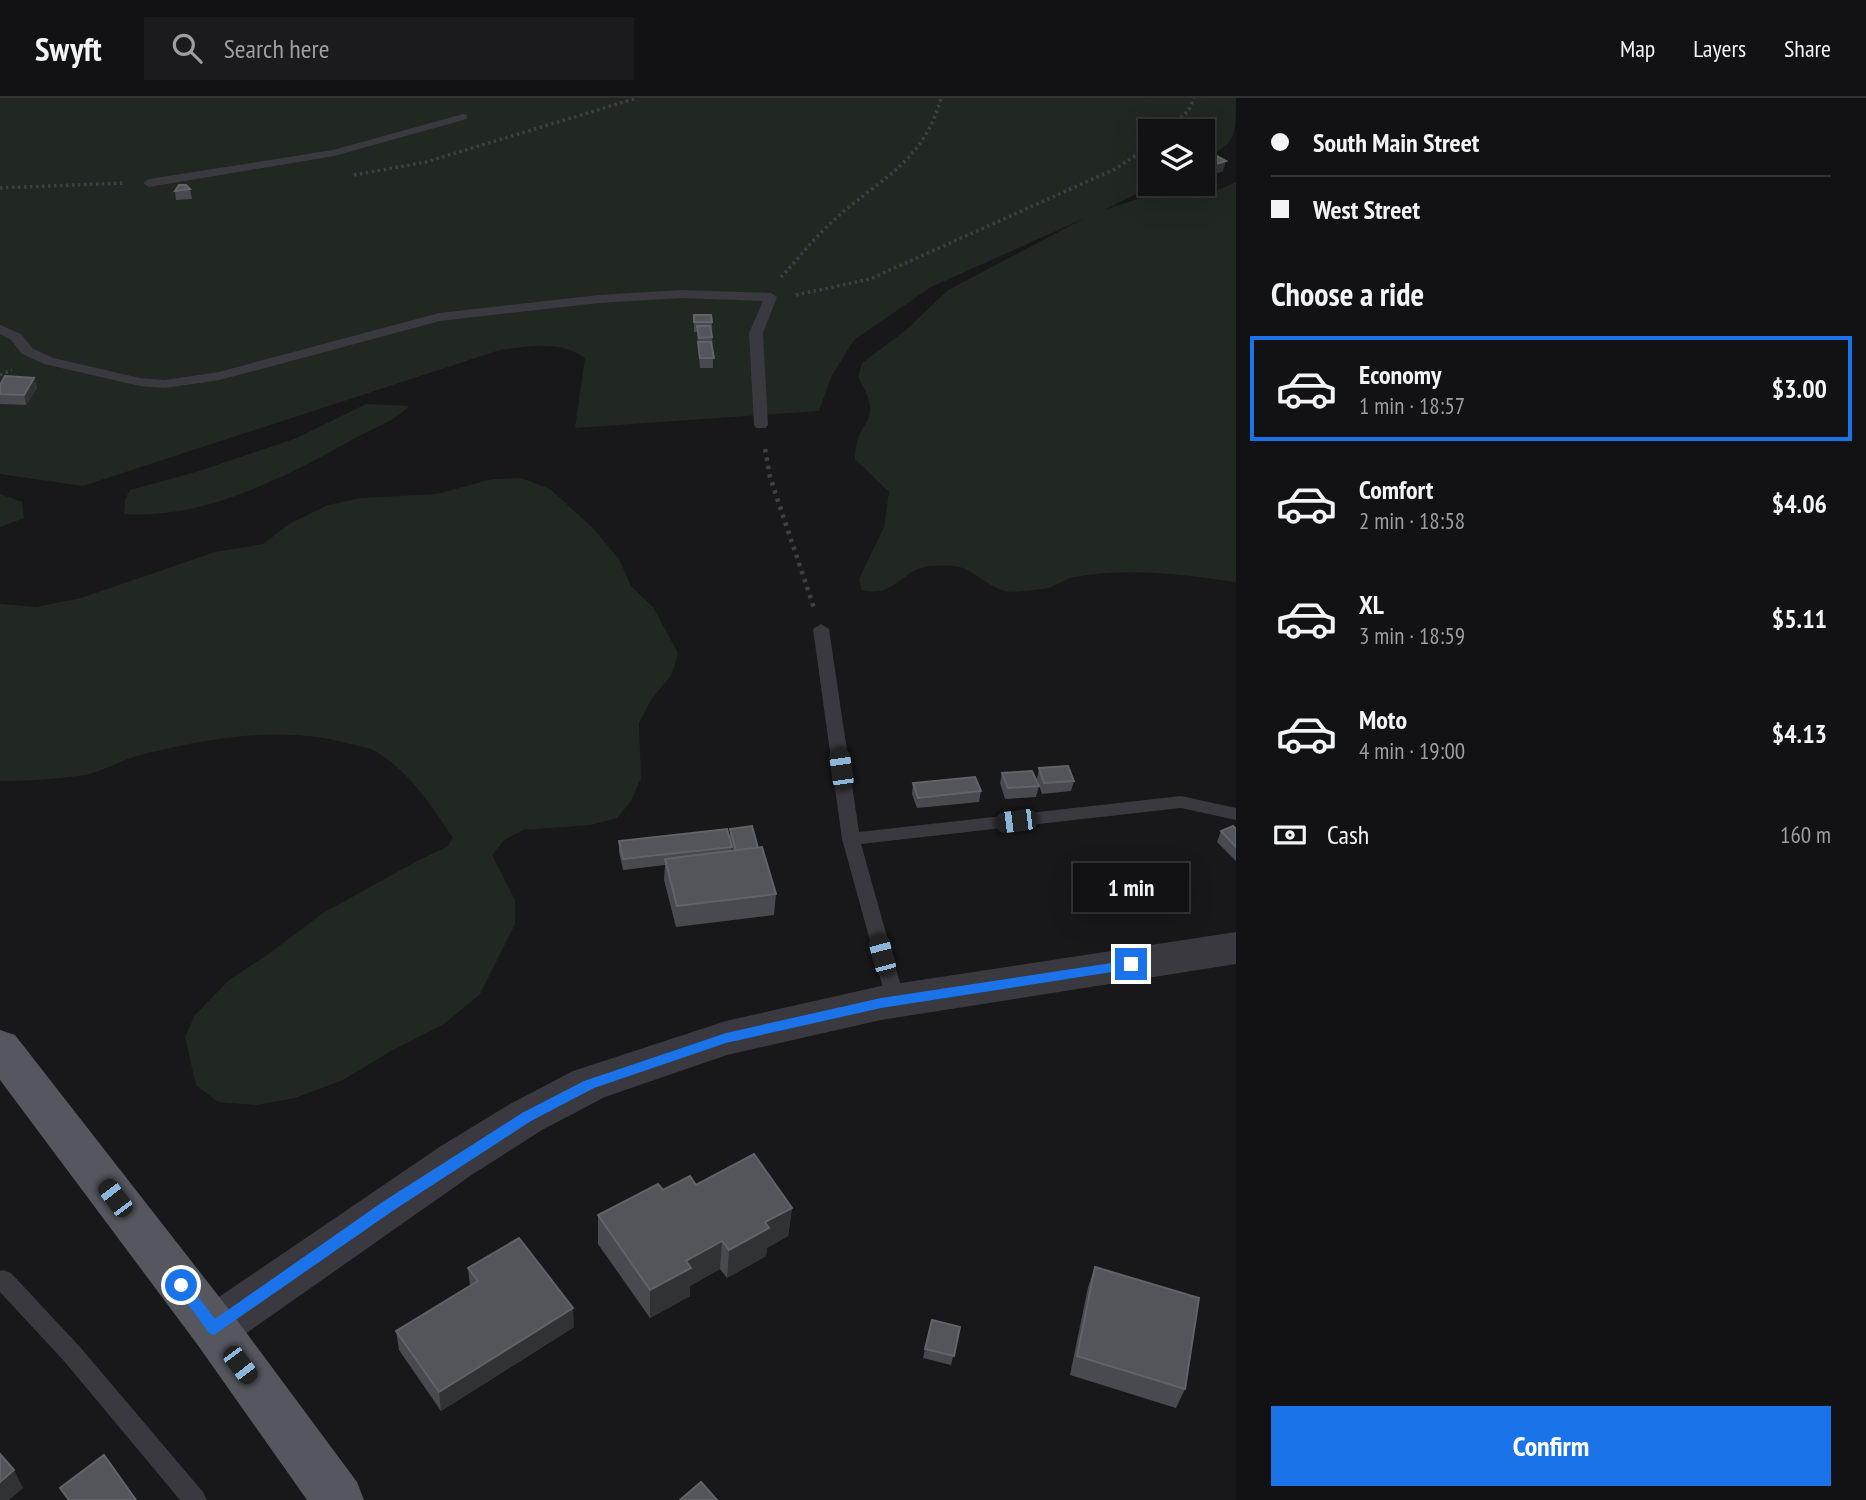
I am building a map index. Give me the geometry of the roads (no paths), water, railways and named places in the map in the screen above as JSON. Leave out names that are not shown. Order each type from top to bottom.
[{"type":"main road","points":[[0,1047],[214,1328],[338,1500]]},
{"type":"street","points":[[214,1328],[457,1160],[526,1117],[589,1084],[726,1038],[895,1001],[1236,948]]},
{"type":"lane","points":[[149,183],[334,153],[463,117]]},
{"type":"lane","points":[[0,329],[16,337],[27,351],[48,361],[141,382],[165,384],[220,376],[439,317],[599,299],[681,294],[771,297],[756,333],[761,425]]},
{"type":"lane","points":[[821,629],[851,839],[895,1001]]},
{"type":"lane","points":[[851,839],[1181,802],[1236,814]]},
{"type":"lane","points":[[0,1282],[3,1280],[72,1354],[195,1500]]}]
